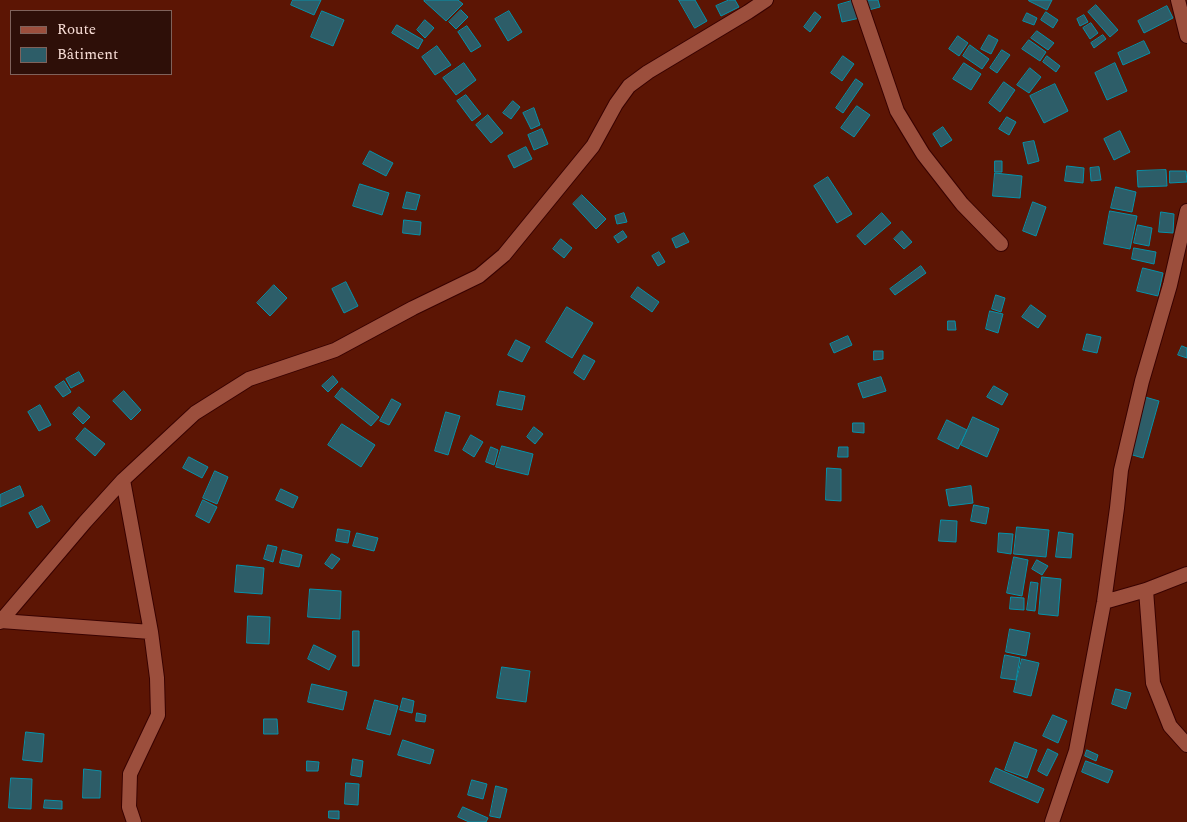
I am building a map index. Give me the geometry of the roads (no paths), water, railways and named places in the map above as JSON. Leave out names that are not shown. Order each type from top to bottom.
[{"type":"street","points":[[0,622],[123,480],[195,413],[249,380],[335,350],[412,308],[479,276],[504,255],[593,146],[616,104],[629,86],[648,72],[766,0]]},
{"type":"street","points":[[859,0],[897,111],[923,154],[962,204],[1002,244]]},
{"type":"street","points":[[1178,0],[1187,36]]},
{"type":"street","points":[[1052,822],[1076,751],[1104,602],[1121,470],[1142,381],[1170,285],[1187,211]]},
{"type":"street","points":[[123,480],[157,678],[158,715],[130,774],[129,808],[134,822]]},
{"type":"street","points":[[1104,602],[1146,590],[1187,574]]},
{"type":"street","points":[[1146,590],[1153,682],[1170,726],[1187,745]]},
{"type":"street","points":[[0,622],[150,632]]}]
